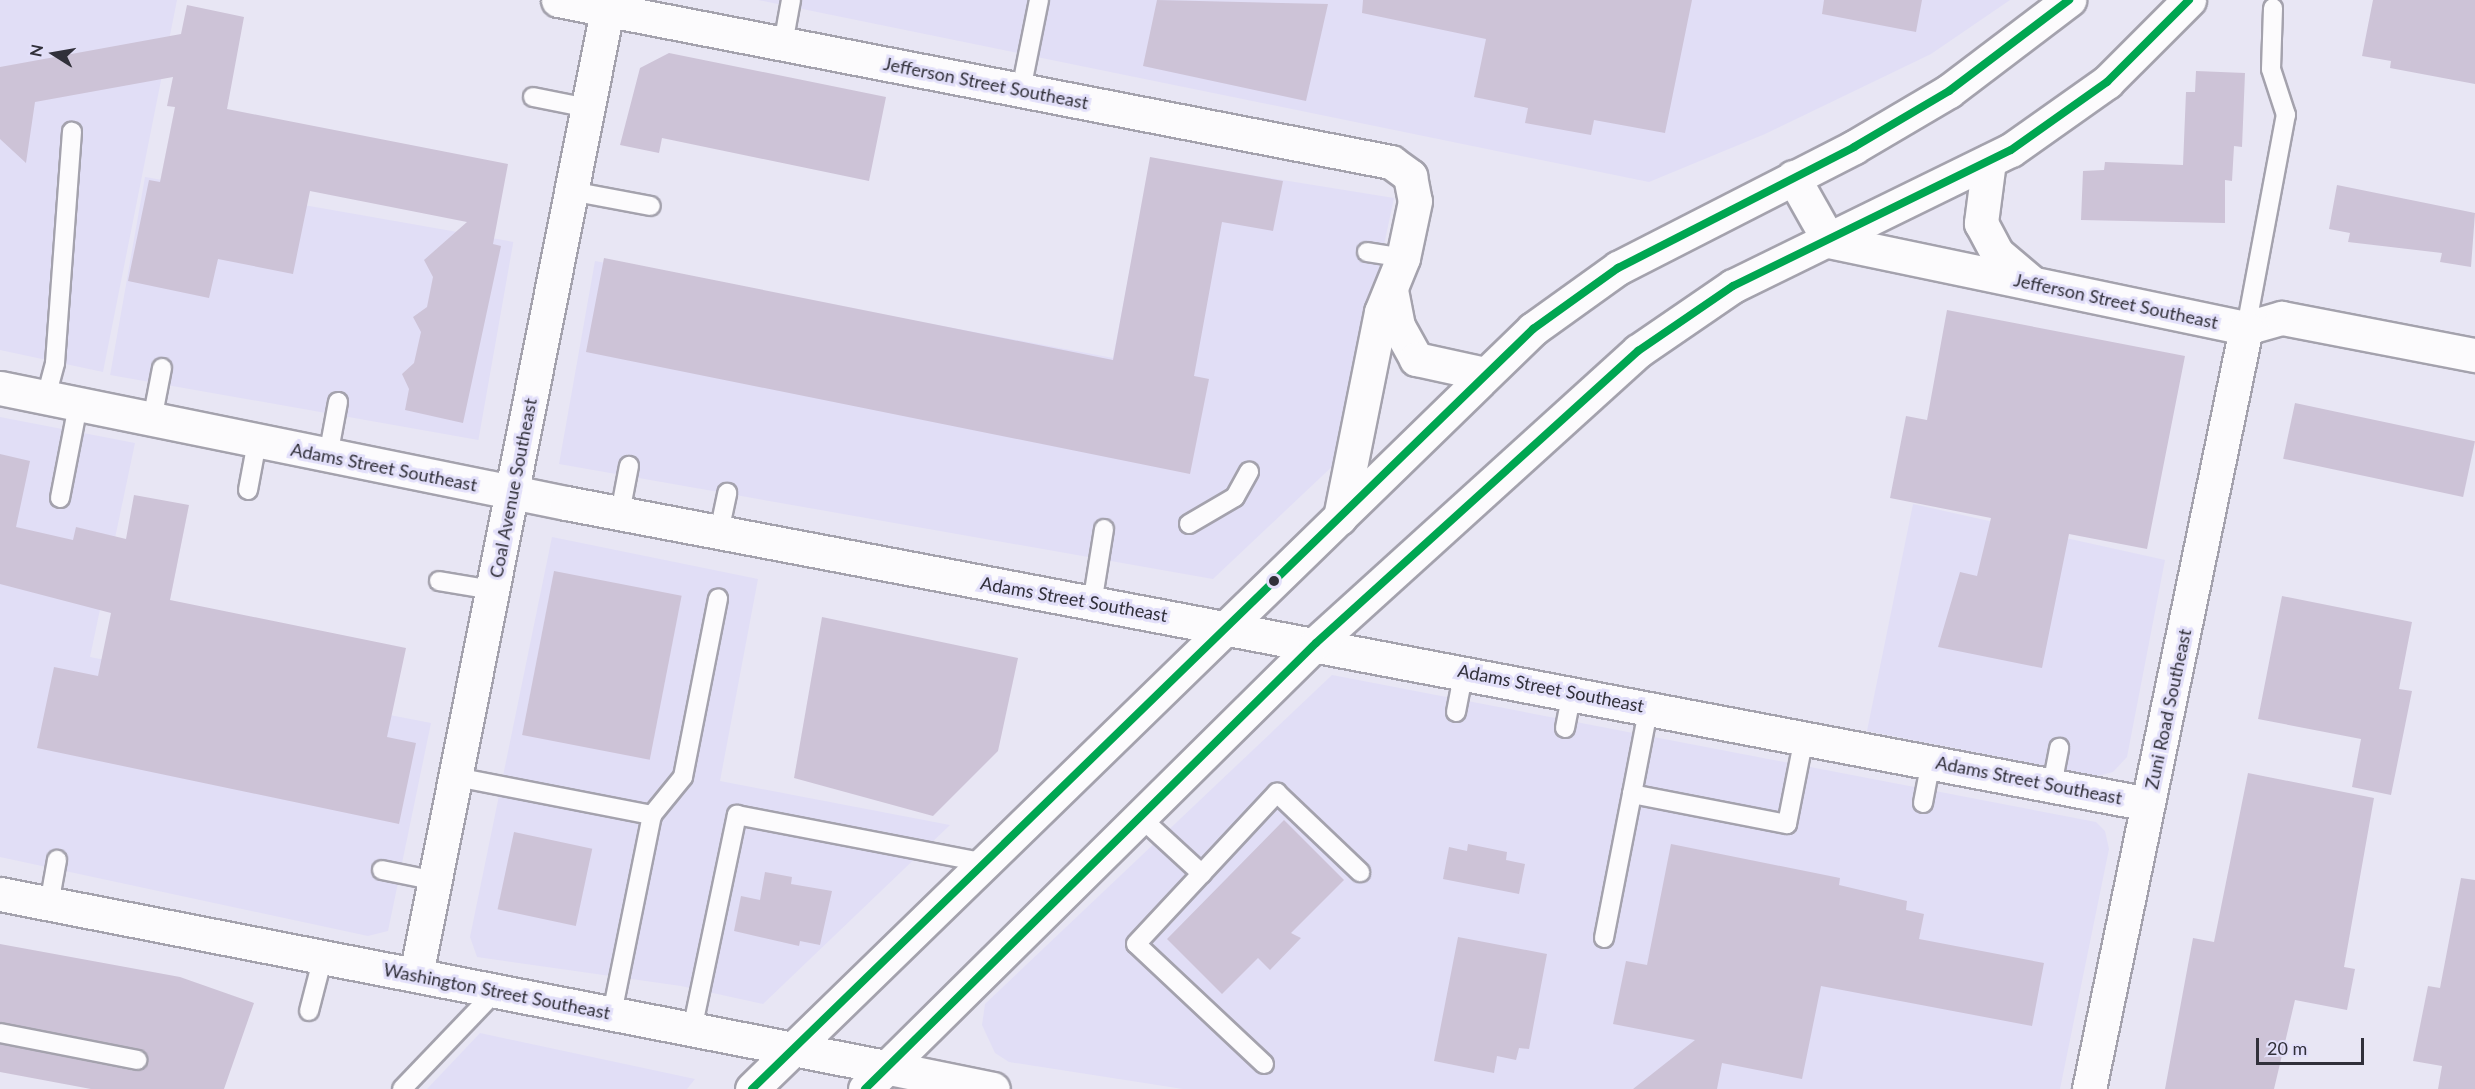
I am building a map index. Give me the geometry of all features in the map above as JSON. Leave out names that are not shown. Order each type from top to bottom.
[{"type":"street","name":"Jefferson Street Southeast","points":[[558,0],[608,5],[783,44],[1391,162],[1410,176],[1415,201],[1403,258]]},
{"type":"street","points":[[752,1089],[788,1048],[1340,518],[1533,329],[1618,268],[1793,177],[1949,91],[2069,0]]},
{"type":"street","points":[[875,1078],[1316,643],[1638,351],[1733,286],[1989,161],[2107,82],[2189,0]]},
{"type":"street","name":"Coal Avenue Southeast","points":[[416,975],[608,5]]},
{"type":"street","points":[[1989,161],[1982,223],[1997,253],[2034,284]]},
{"type":"street","points":[[1793,177],[1829,241]]},
{"type":"street","name":"Jefferson Street Southeast","points":[[1829,241],[2246,328],[2282,318],[2475,355]]},
{"type":"street","points":[[1340,518],[1381,312],[1403,258]]},
{"type":"street","points":[[1391,290],[1398,326],[1416,358],[1485,374]]},
{"type":"street","name":"Zuni Road Southeast","points":[[2089,1089],[2246,328]]},
{"type":"street","name":"Adams Street Southeast","points":[[0,388],[512,493],[1092,604],[1226,626],[1572,691],[2148,804]]},
{"type":"street","name":"Washington Street Southeast","points":[[0,894],[788,1048],[875,1078],[993,1089]]},
{"type":"lane","points":[[783,44],[791,0]]},
{"type":"lane","points":[[1021,90],[1039,0]]},
{"type":"lane","points":[[2246,328],[2286,115],[2271,69],[2273,8]]},
{"type":"lane","points":[[533,97],[588,108]]},
{"type":"lane","points":[[46,397],[56,363],[72,132]]},
{"type":"lane","points":[[571,191],[651,206]]},
{"type":"lane","points":[[1367,252],[1403,258]]},
{"type":"lane","points":[[152,420],[162,368]]},
{"type":"lane","points":[[328,456],[338,402]]},
{"type":"lane","points":[[60,498],[78,405]]},
{"type":"lane","points":[[248,490],[257,442]]},
{"type":"lane","points":[[620,513],[629,466]]},
{"type":"lane","points":[[1189,524],[1235,498],[1249,472]]},
{"type":"lane","points":[[719,532],[727,493]]},
{"type":"lane","points":[[1092,604],[1104,529]]},
{"type":"lane","points":[[439,581],[493,590]]},
{"type":"lane","points":[[612,1014],[652,815],[683,777],[718,598]]},
{"type":"lane","points":[[1456,712],[1464,671]]},
{"type":"lane","points":[[1565,728],[1572,691]]},
{"type":"lane","points":[[1604,938],[1649,706]]},
{"type":"lane","points":[[1632,794],[1787,825],[1804,737]]},
{"type":"lane","points":[[2052,785],[2059,748]]},
{"type":"lane","points":[[1923,803],[1931,761]]},
{"type":"lane","points":[[456,777],[652,815]]},
{"type":"lane","points":[[1264,1064],[1136,944],[1277,793],[1360,872]]},
{"type":"lane","points":[[692,1030],[737,814],[982,862]]},
{"type":"lane","points":[[1140,817],[1202,874]]},
{"type":"lane","points":[[49,903],[57,860]]},
{"type":"lane","points":[[382,870],[436,881]]},
{"type":"lane","points":[[309,1011],[323,957]]},
{"type":"lane","points":[[402,1089],[496,991]]},
{"type":"lane","points":[[0,1033],[137,1060]]},
{"type":"shaded area","points":[[0,0],[177,0],[103,372],[0,350]]},
{"type":"shaded area","points":[[758,0],[2010,0],[1931,54],[1765,134],[1649,182]]},
{"type":"shaded area","points":[[1151,159],[1394,198],[1338,461],[1213,579],[559,464],[595,261],[1113,358]]},
{"type":"shaded area","points":[[145,177],[513,242],[478,440],[110,375]]},
{"type":"shaded area","points":[[0,417],[135,443],[90,657],[431,723],[388,931],[368,936],[0,857]]},
{"type":"shaded area","points":[[1913,504],[2165,560],[2127,757],[2113,772],[2098,776],[1867,731]]},
{"type":"shaded area","points":[[552,537],[758,579],[720,781],[950,825],[763,1004],[681,986],[477,957],[470,937]]},
{"type":"shaded area","points":[[1332,675],[2096,822],[2105,831],[2109,849],[2060,1089],[1183,1089],[1009,1062],[995,1053],[982,1025],[985,1004]]},
{"type":"shaded area","points":[[480,1033],[695,1079],[687,1089],[427,1089]]},
{"type":"building","points":[[1157,0],[1328,4],[1306,101],[1143,66]]},
{"type":"building","points":[[1363,0],[1692,0],[1665,133],[1594,120],[1591,135],[1525,123],[1528,108],[1474,97],[1486,39],[1362,13]]},
{"type":"building","points":[[1824,0],[1922,0],[1916,32],[1822,14]]},
{"type":"building","points":[[2373,0],[2475,0],[2475,84],[2390,68],[2391,61],[2362,56]]},
{"type":"building","points":[[187,5],[244,17],[227,109],[508,164],[493,244],[501,246],[463,423],[405,410],[409,389],[402,374],[414,363],[421,332],[413,317],[427,307],[433,277],[424,260],[467,222],[310,191],[293,274],[218,259],[209,298],[128,281],[149,180],[160,182],[175,107],[167,106],[173,77],[35,102],[26,163],[0,139],[0,67],[181,34]]},
{"type":"building","points":[[669,53],[886,97],[869,181],[662,138],[659,153],[620,145],[640,68]]},
{"type":"building","points":[[2196,71],[2245,73],[2242,147],[2234,146],[2232,181],[2225,180],[2225,223],[2081,220],[2083,171],[2104,170],[2105,162],[2183,165],[2186,92],[2195,92]]},
{"type":"building","points":[[1150,157],[1283,181],[1273,231],[1222,222],[1194,376],[1209,379],[1190,474],[586,352],[604,258],[1113,360]]},
{"type":"building","points":[[2337,185],[2475,213],[2471,267],[2440,262],[2442,253],[2348,242],[2350,233],[2329,229]]},
{"type":"building","points":[[1947,310],[2185,356],[2147,549],[2069,534],[2042,668],[1938,647],[1960,572],[1977,576],[1991,518],[1890,498],[1906,416],[1927,420]]},
{"type":"building","points":[[2295,403],[2475,441],[2463,497],[2283,459]]},
{"type":"building","points":[[0,454],[30,461],[16,527],[73,540],[76,527],[126,539],[134,495],[189,505],[170,600],[406,648],[387,737],[416,743],[399,824],[37,748],[54,667],[98,676],[111,613],[0,584]]},
{"type":"building","points":[[554,571],[682,596],[650,760],[522,735]]},
{"type":"building","points":[[2282,596],[2412,622],[2399,689],[2412,691],[2391,795],[2352,787],[2361,739],[2258,719]]},
{"type":"building","points":[[822,617],[1018,658],[998,751],[933,816],[794,778]]},
{"type":"building","points":[[2248,773],[2374,798],[2344,967],[2355,969],[2347,1010],[2295,1000],[2274,1089],[2165,1089],[2193,938],[2214,942]]},
{"type":"building","points":[[1284,820],[1344,880],[1291,933],[1301,938],[1270,970],[1258,958],[1222,994],[1167,939]]},
{"type":"building","points":[[514,832],[592,849],[576,926],[498,909]]},
{"type":"building","points":[[1468,844],[1507,852],[1506,860],[1525,864],[1519,894],[1443,879],[1449,847],[1467,851]]},
{"type":"building","points":[[1671,844],[1840,878],[1839,885],[1907,901],[1906,910],[1924,914],[1919,939],[2044,963],[2032,1026],[1821,986],[1802,1079],[1722,1063],[1717,1089],[1633,1089],[1695,1040],[1613,1024],[1626,961],[1647,965]]},
{"type":"building","points":[[765,872],[792,877],[791,884],[832,891],[820,945],[800,941],[799,946],[734,931],[741,896],[760,900]]},
{"type":"building","points":[[2461,878],[2475,880],[2475,1089],[2438,1089],[2442,1066],[2413,1061],[2428,986],[2440,988]]},
{"type":"building","points":[[1458,937],[1547,954],[1529,1049],[1519,1048],[1516,1060],[1497,1056],[1494,1073],[1434,1061]]},
{"type":"building","points":[[0,944],[180,977],[254,1003],[224,1089],[91,1089],[0,1072],[0,1044],[135,1071],[148,1062],[139,1049],[0,1022]]},
{"type":"transit line","points":[[752,1089],[1533,329],[1618,268],[1854,147],[1949,91],[2069,0]]},
{"type":"transit line","points":[[865,1089],[1316,643],[1638,351],[1733,286],[2011,150],[2107,82],[2189,0]]}]
